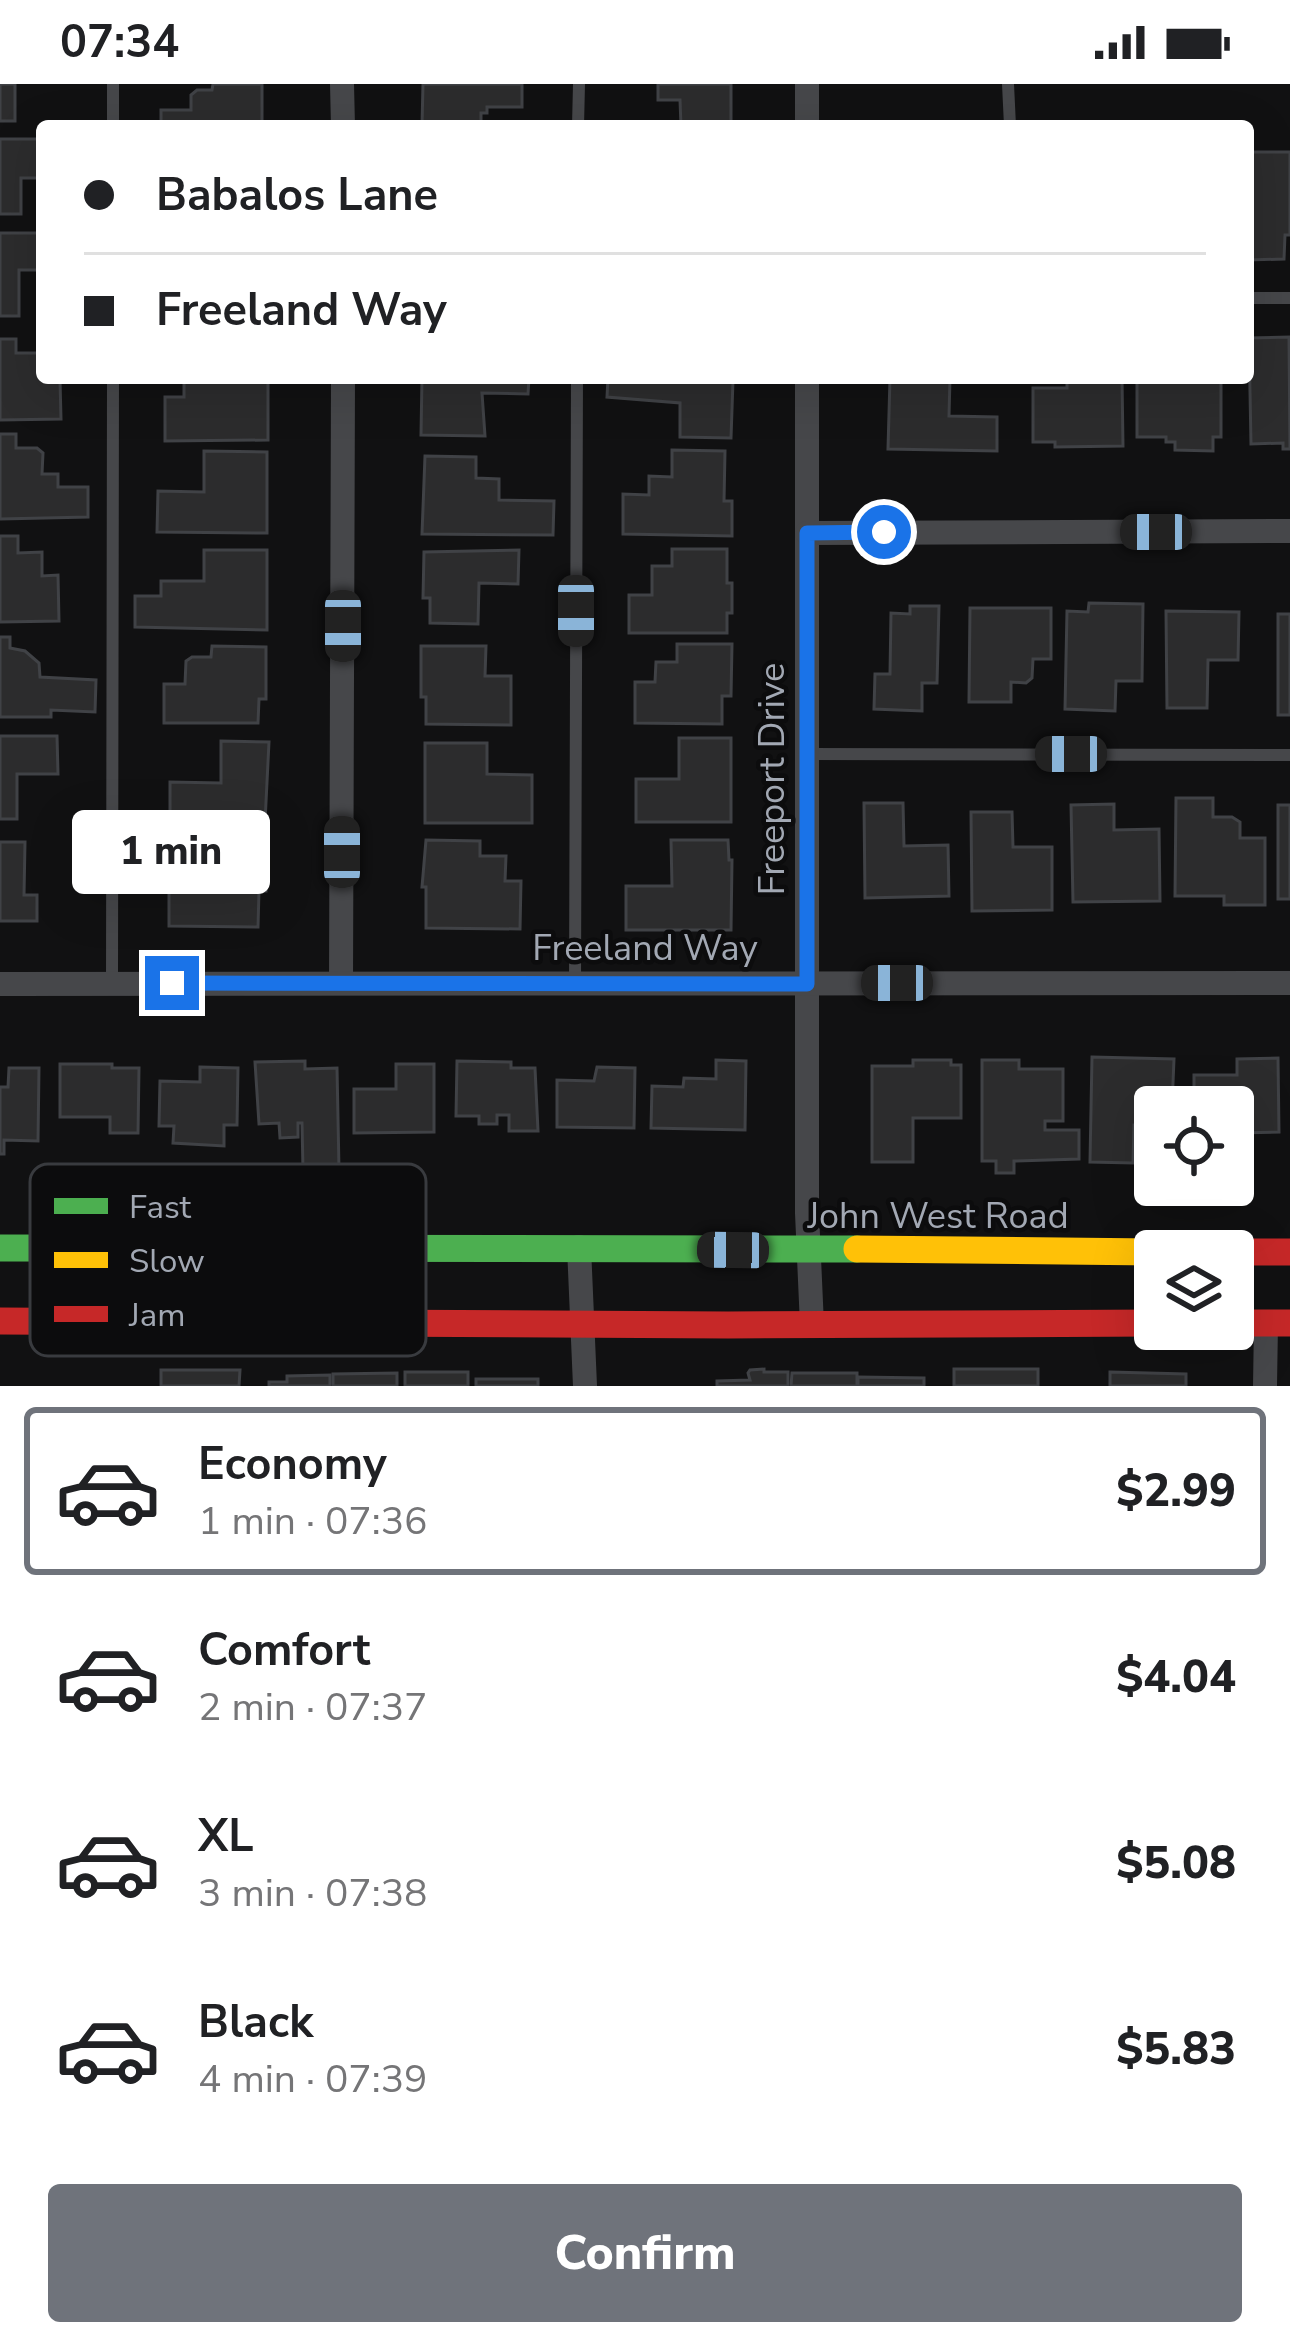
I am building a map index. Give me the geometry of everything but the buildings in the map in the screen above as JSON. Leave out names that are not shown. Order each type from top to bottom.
[{"type":"main road","name":"John West Road","points":[[426,1247],[1134,1252]]},
{"type":"main road","name":"John West Road","points":[[0,1248],[30,1248]]},
{"type":"main road","points":[[1254,1252],[1290,1252]]},
{"type":"main road","points":[[0,1321],[30,1321]]},
{"type":"main road","points":[[426,1322],[1134,1323]]},
{"type":"street","points":[[343,84],[343,120]]},
{"type":"street","points":[[807,84],[807,120]]},
{"type":"street","points":[[341,982],[343,384]]},
{"type":"street","name":"Freeport Drive","points":[[807,384],[812,1324]]},
{"type":"street","points":[[807,533],[1290,531]]},
{"type":"street","name":"Freeland Way","points":[[0,984],[1290,983]]},
{"type":"street","points":[[579,1247],[585,1386]]},
{"type":"street","points":[[1265,1386],[1278,1323]]},
{"type":"lane","points":[[112,84],[112,120]]},
{"type":"lane","points":[[578,84],[578,120]]},
{"type":"lane","points":[[1008,84],[1010,120]]},
{"type":"lane","points":[[1254,298],[1290,298]]},
{"type":"lane","points":[[112,984],[113,384]]},
{"type":"lane","points":[[574,983],[577,384]]},
{"type":"lane","points":[[808,754],[1290,755]]},
{"type":"traffic: fast","points":[[0,1248],[30,1248]]},
{"type":"traffic: fast","points":[[426,1248],[857,1249]]},
{"type":"traffic: slow","points":[[857,1249],[1134,1252]]},
{"type":"traffic: jam","points":[[1254,1252],[1290,1252]]},
{"type":"traffic: jam","points":[[0,1321],[30,1321]]},
{"type":"traffic: jam","points":[[426,1323],[1134,1323]]},
{"type":"traffic: jam","points":[[1254,1323],[1290,1323]]},
{"type":"route","points":[[172,983],[807,984],[807,533],[884,532]]}]
